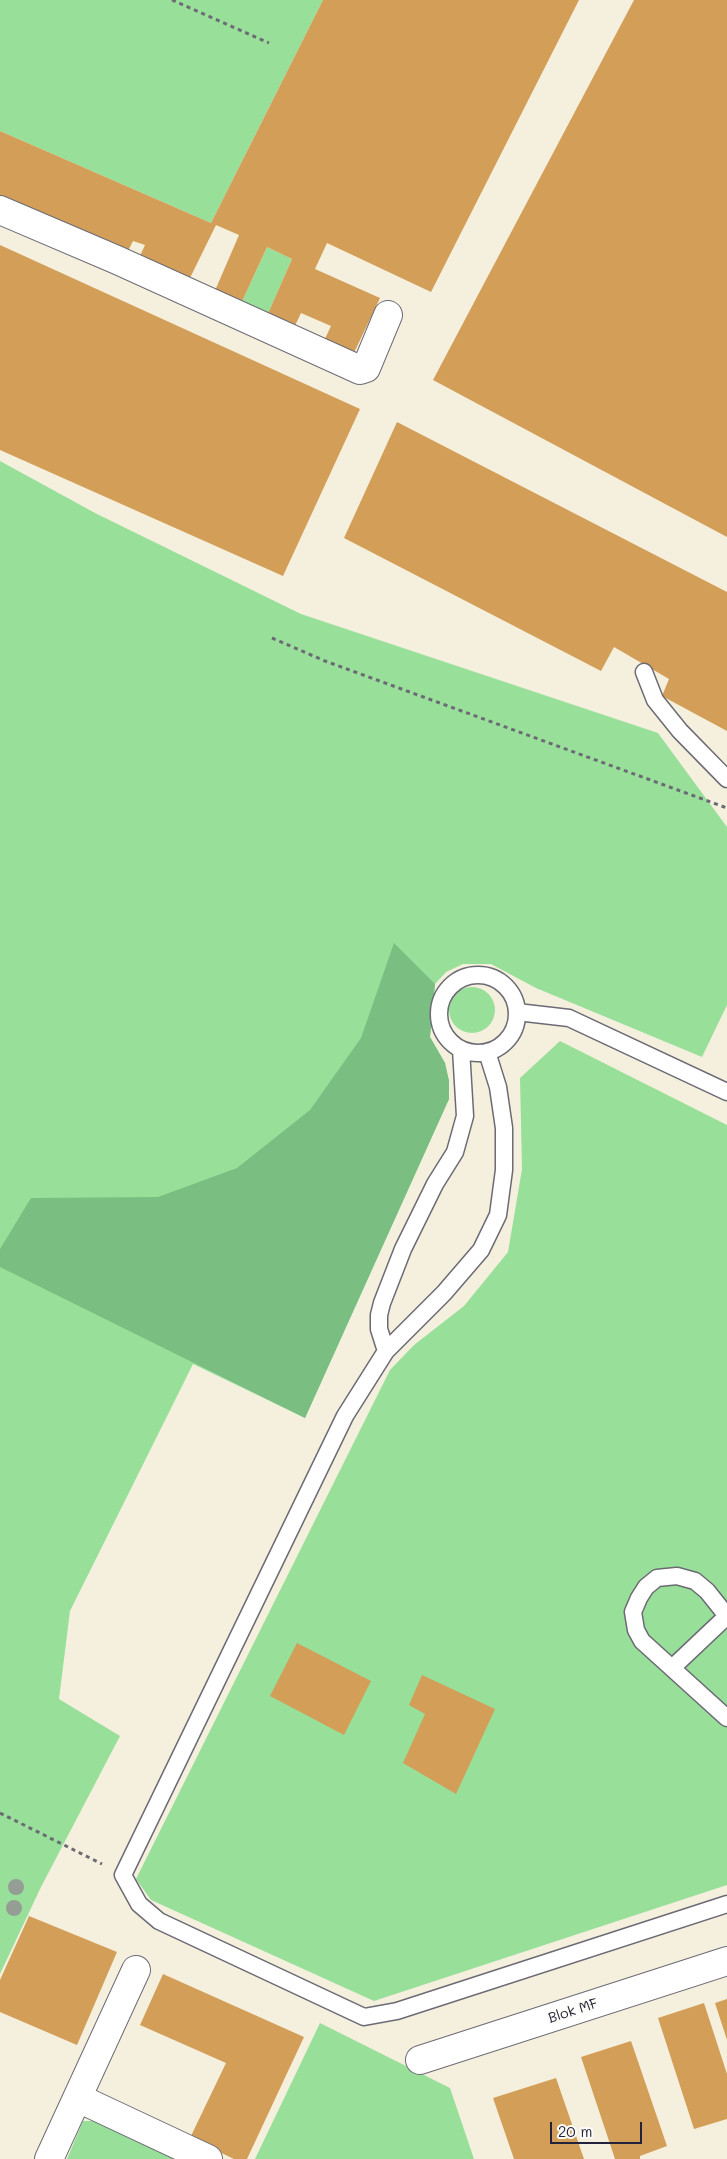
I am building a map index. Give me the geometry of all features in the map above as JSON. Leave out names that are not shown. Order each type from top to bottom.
[{"type":"street","points":[[0,210],[117,260],[360,370],[366,368],[388,314]]},
{"type":"street","name":"Blok MF","points":[[420,2060],[727,1961]]},
{"type":"street","points":[[49,2159],[136,1970]]},
{"type":"street","points":[[78,2098],[208,2159]]},
{"type":"lane","points":[[644,672],[656,700],[668,716],[727,779]]},
{"type":"lane","points":[[474,974],[487,975],[498,980],[508,988],[517,1012],[516,1026],[509,1038],[499,1047],[487,1052],[474,1053],[461,1049],[451,1042],[443,1032],[439,1020],[439,1007],[443,995],[456,981],[474,974]]},
{"type":"lane","points":[[517,1012],[569,1018],[727,1092]]},
{"type":"lane","points":[[386,1351],[379,1329],[379,1314],[382,1303],[403,1249],[435,1184],[455,1152],[465,1116],[461,1049]]},
{"type":"lane","points":[[487,1052],[498,1087],[504,1128],[504,1170],[498,1215],[480,1250],[444,1293],[386,1351],[345,1416],[123,1874],[140,1904],[158,1921],[364,2017],[397,2012],[727,1904]]},
{"type":"lane","points":[[672,1668],[727,1616],[707,1591],[695,1581],[677,1576],[657,1578],[639,1598],[633,1612],[636,1630],[642,1641],[727,1718]]},
{"type":"path","points":[[172,0],[269,43]]},
{"type":"path","points":[[272,638],[325,661],[727,808]]},
{"type":"path","points":[[0,1813],[123,1874]]},
{"type":"green space","points":[[0,0],[323,0],[211,223],[0,131]]},
{"type":"green space","points":[[267,247],[292,259],[266,318],[240,306]]},
{"type":"green space","points":[[0,461],[95,513],[301,614],[658,733],[727,827],[727,1005],[702,1057],[536,988],[491,964],[463,964],[446,972],[435,984],[430,1037],[445,1063],[449,1081],[449,1099],[305,1418],[193,1364],[70,1611],[59,1699],[120,1736],[41,1887],[0,1974]]},
{"type":"green space","points":[[394,943],[435,984],[430,1037],[445,1063],[449,1081],[449,1099],[305,1418],[0,1267],[0,1249],[31,1198],[158,1197],[237,1168],[310,1110],[361,1038]]},
{"type":"green space","points":[[477,987],[489,993],[494,1001],[494,1019],[489,1027],[481,1032],[467,1033],[455,1027],[450,1019],[449,1005],[455,993],[463,988]]},
{"type":"green space","points":[[560,1041],[727,1125],[727,1885],[374,2001],[151,1900],[136,1879],[390,1370],[414,1345],[464,1306],[508,1252],[522,1169],[520,1078]]},
{"type":"green space","points":[[320,2023],[450,2088],[474,2159],[255,2159]]},
{"type":"green space","points":[[83,2121],[94,2121],[179,2159],[67,2159]]},
{"type":"building","points":[[323,0],[579,0],[431,292],[327,243],[315,269],[380,298],[352,357],[323,343],[331,326],[301,313],[293,330],[266,318],[292,259],[267,247],[240,306],[214,293],[239,235],[216,225],[188,282],[138,260],[145,245],[133,241],[126,255],[0,200],[0,131],[211,223]]},
{"type":"building","points":[[634,0],[727,0],[727,537],[433,380]]},
{"type":"building","points":[[0,245],[360,409],[283,576],[0,450]]},
{"type":"building","points":[[397,422],[727,592],[727,731],[662,696],[669,679],[614,647],[601,671],[344,538]]},
{"type":"building","points":[[297,1643],[371,1681],[344,1735],[270,1696]]},
{"type":"building","points":[[422,1675],[495,1709],[456,1794],[403,1763],[425,1714],[409,1705]]},
{"type":"building","points":[[29,1916],[117,1952],[77,2045],[0,2012],[0,1980]]},
{"type":"building","points":[[163,1974],[304,2037],[247,2159],[234,2159],[190,2138],[226,2063],[140,2025]]},
{"type":"building","points":[[727,1999],[727,2040],[715,2003]]},
{"type":"building","points":[[704,2003],[727,2074],[727,2119],[694,2129],[658,2018]]},
{"type":"building","points":[[631,2041],[667,2146],[640,2156],[640,2159],[615,2159],[581,2057]]},
{"type":"building","points":[[556,2078],[584,2159],[514,2159],[493,2098]]}]
